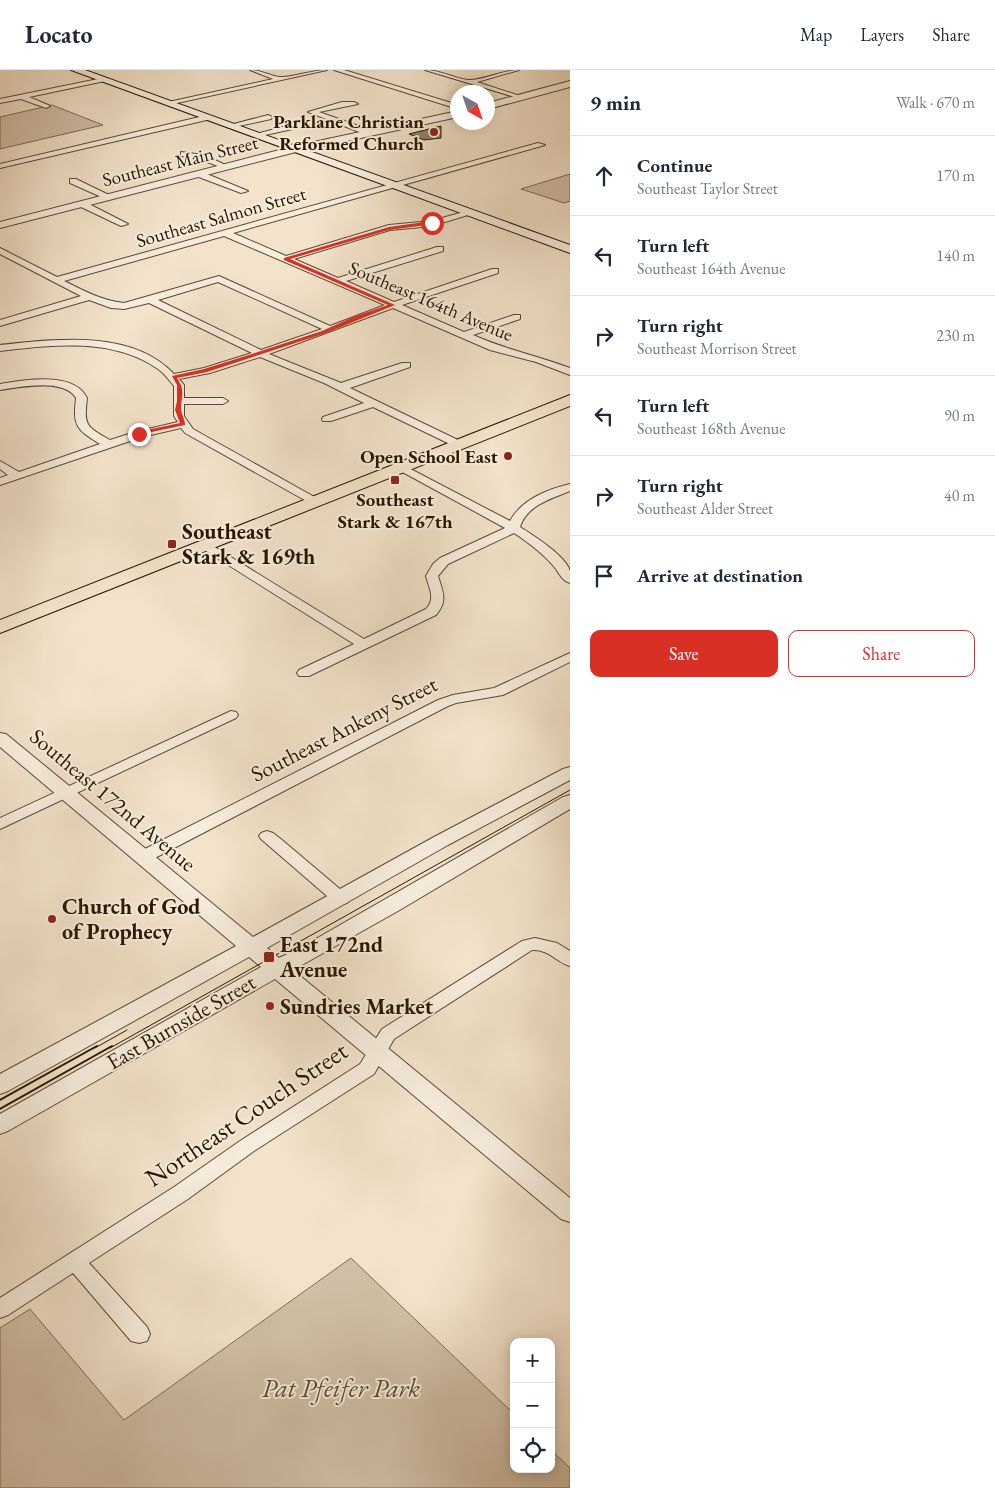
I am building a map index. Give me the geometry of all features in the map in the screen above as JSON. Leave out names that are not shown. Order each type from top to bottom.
[{"type":"main road","points":[[76,70],[87,74],[101,75],[168,103],[570,250]]},
{"type":"main road","points":[[0,627],[458,444],[567,404]]},
{"type":"street","points":[[253,70],[281,80]]},
{"type":"street","points":[[168,103],[324,70]]},
{"type":"street","points":[[337,70],[450,105]]},
{"type":"street","points":[[428,70],[520,98]]},
{"type":"street","points":[[468,82],[516,70]]},
{"type":"street","points":[[355,75],[371,72]]},
{"type":"street","points":[[0,101],[22,97],[101,75]]},
{"type":"street","points":[[495,104],[570,84]]},
{"type":"street","points":[[22,97],[46,106]]},
{"type":"street","points":[[354,104],[342,104],[312,112],[370,133]]},
{"type":"street","name":"Southeast Main Street","points":[[0,225],[295,149],[450,116]]},
{"type":"street","points":[[0,166],[208,117]]},
{"type":"street","points":[[230,126],[268,117]]},
{"type":"street","points":[[256,135],[294,126]]},
{"type":"street","name":"Southeast Salmon Street","points":[[56,280],[541,145]]},
{"type":"street","points":[[184,154],[201,157],[226,167]]},
{"type":"street","points":[[198,174],[244,191]]},
{"type":"street","points":[[73,181],[109,197]]},
{"type":"street","points":[[82,204],[117,219],[124,224]]},
{"type":"street","points":[[286,259],[389,228],[432,223],[468,212]]},
{"type":"street","name":"Southeast 164th Avenue","points":[[225,233],[501,351],[540,360],[570,372]]},
{"type":"street","points":[[338,281],[440,249]]},
{"type":"street","points":[[0,251],[106,304],[116,306],[132,304],[219,279],[330,330]]},
{"type":"street","points":[[174,377],[206,371],[260,354],[330,330],[354,318],[495,271]]},
{"type":"street","points":[[0,323],[89,297]]},
{"type":"street","points":[[150,300],[260,354],[341,387],[458,444]]},
{"type":"street","points":[[0,310],[17,319]]},
{"type":"street","points":[[464,335],[517,317]]},
{"type":"street","points":[[0,348],[103,341],[139,355],[160,366],[174,377],[179,385],[179,416],[183,424],[194,435],[314,501]]},
{"type":"street","points":[[341,387],[406,365]]},
{"type":"street","points":[[0,387],[46,383],[71,387],[80,394],[82,400],[79,415],[86,429],[108,444]]},
{"type":"street","points":[[180,401],[223,401]]},
{"type":"street","points":[[327,419],[373,403]]},
{"type":"street","points":[[0,482],[156,428],[183,424]]},
{"type":"street","points":[[0,464],[17,476]]},
{"type":"street","points":[[402,467],[514,528],[564,562],[570,579]]},
{"type":"street","points":[[514,528],[515,522],[521,514],[533,504],[570,487]]},
{"type":"street","points":[[304,673],[432,612],[437,607],[439,598],[432,576],[437,567],[514,528]]},
{"type":"street","points":[[204,546],[365,645]]},
{"type":"street","name":"Southeast Ankeny Street","points":[[143,857],[443,703],[453,699],[498,692],[570,657]]},
{"type":"street","points":[[0,824],[232,715]]},
{"type":"street","name":"Southeast 172nd Avenue","points":[[0,738],[570,1212]]},
{"type":"street","name":"East Burnside Street","points":[[0,1125],[52,1097],[179,1021],[342,899],[441,841],[570,773]]},
{"type":"street","name":"East Burnside Street","points":[[0,1086],[128,1013],[264,958],[436,880],[570,801]]},
{"type":"street","points":[[267,836],[297,859],[311,875],[342,899]]},
{"type":"street","name":"Northeast Couch Street","points":[[0,1309],[181,1193],[247,1146],[367,1069],[388,1034],[528,945],[540,942],[552,947],[570,960]]},
{"type":"street","points":[[75,1261],[139,1334]]},
{"type":"green space","points":[[52,105],[103,125],[0,149],[0,117]]},
{"type":"green space","points":[[570,174],[570,201],[564,203],[521,189]]},
{"type":"green space","name":"Pat Pfeifer Park","points":[[351,1258],[510,1410],[510,1473],[555,1473],[555,1454],[570,1468],[570,1488],[0,1488],[0,1328],[30,1309],[124,1420]]},
{"type":"building","name":"Parklane Christian Reformed Church","points":[[441,126],[441,138],[424,140],[409,134]]},
{"type":"tram line","points":[[110,1048],[570,790]]},
{"type":"tram line","points":[[95,1048],[127,1030]]},
{"type":"tram line","points":[[0,1100],[97,1046]]},
{"type":"tram line","points":[[0,1109],[112,1046]]},
{"type":"place","name":"Parklane Christian Reformed Church","points":[[434,132]]},
{"type":"place","name":"Open School East","points":[[508,456]]},
{"type":"place","name":"Southeast Stark & 167th","points":[[395,480]]},
{"type":"place","name":"Southeast Stark & 169th","points":[[172,544]]},
{"type":"place","name":"Church of God of Prophecy","points":[[52,919]]},
{"type":"place","name":"East 172nd Avenue","points":[[269,957]]},
{"type":"place","name":"Sundries Market","points":[[270,1006]]},
{"type":"route","points":[[139,434],[156,428],[183,424],[178,410],[180,401],[179,385],[174,377],[206,371],[260,354],[393,305],[286,259],[389,228],[432,223]]}]
